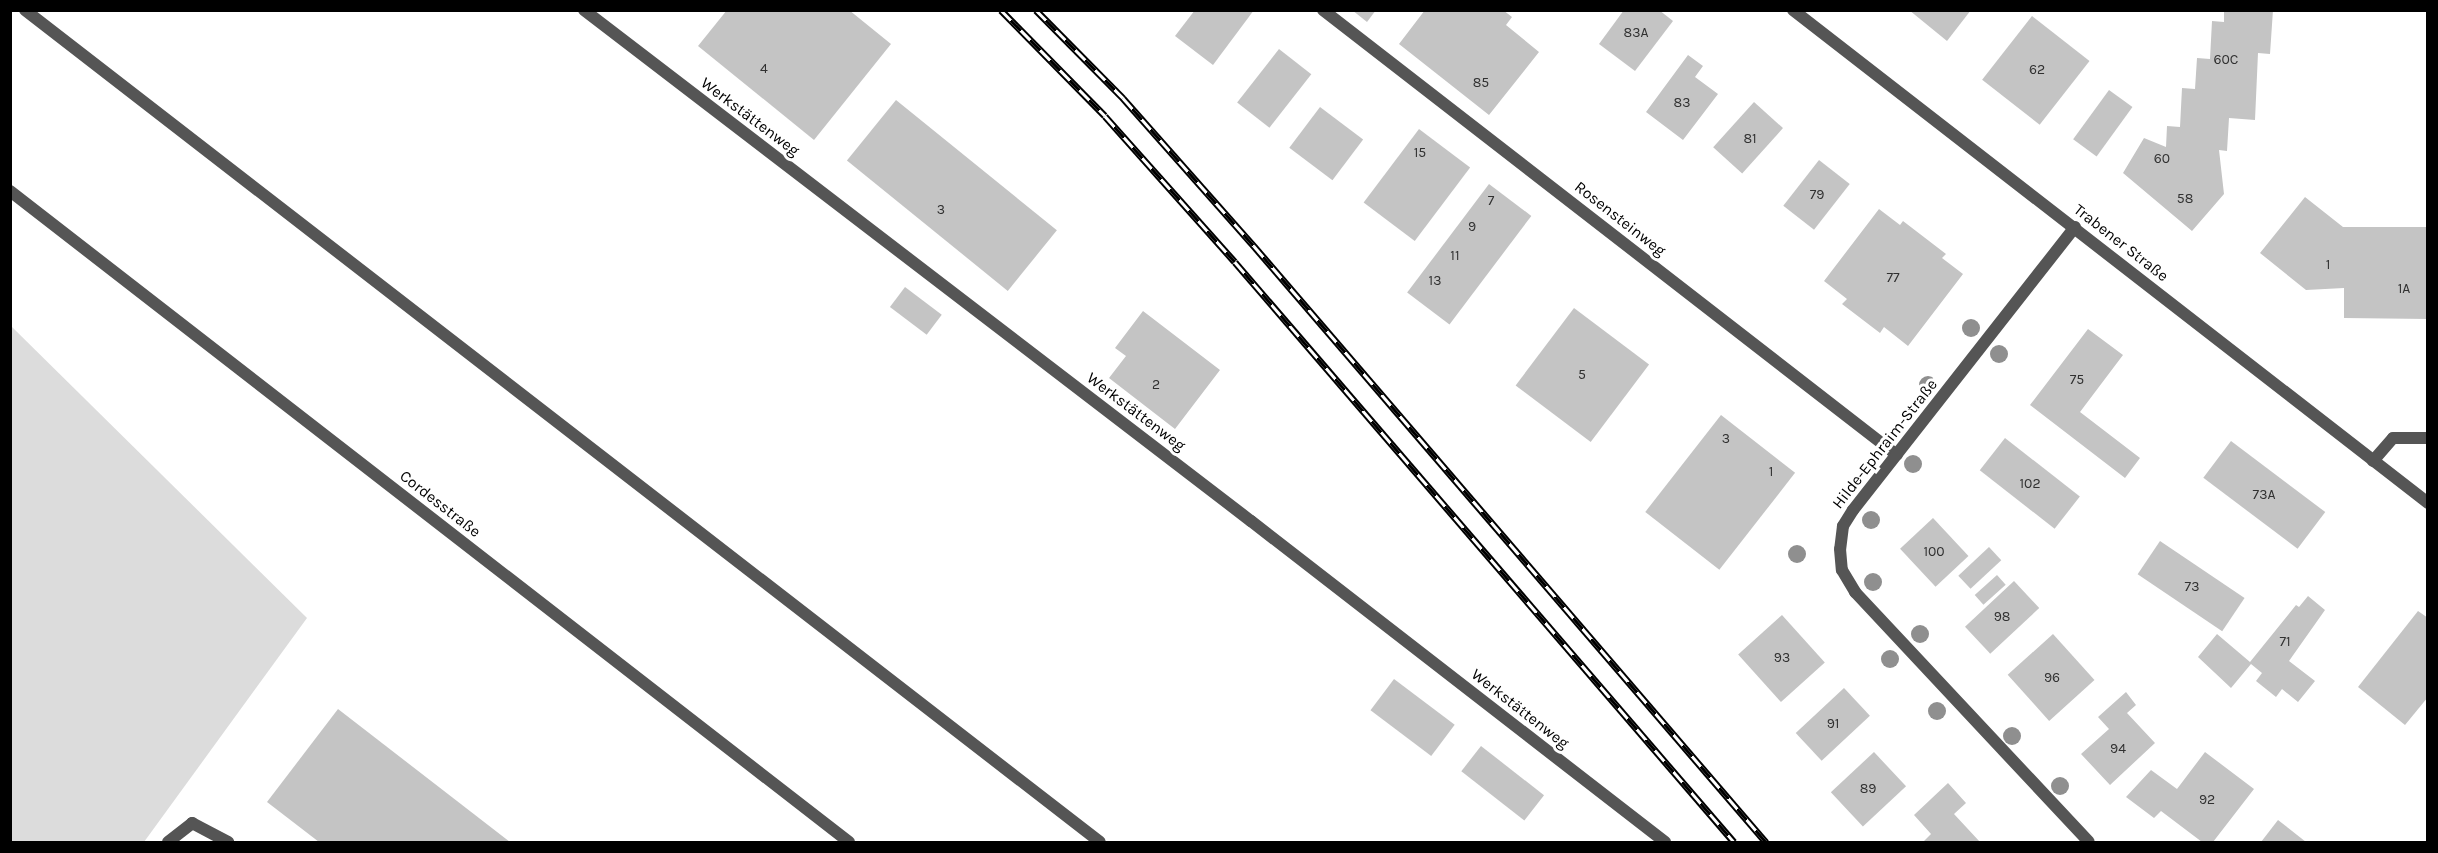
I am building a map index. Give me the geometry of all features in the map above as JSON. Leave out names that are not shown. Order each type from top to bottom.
[{"type":"street","points":[[25,10],[1100,843]]},
{"type":"street","name":"Werkstättenweg","points":[[584,10],[1251,521],[1665,843]]},
{"type":"street","name":"Rosensteinweg","points":[[1323,10],[1897,455]]},
{"type":"street","name":"Trabener Straße","points":[[1793,10],[2075,227],[2427,503]]},
{"type":"street","name":"Cordesstraße","points":[[10,191],[849,843]]},
{"type":"street","name":"Hilde-Ephraim-Straße","points":[[2075,227],[1844,526],[1842,570],[1855,592],[2074,831],[2089,843]]},
{"type":"street","points":[[2373,461],[2392,438],[2427,438]]},
{"type":"street","points":[[168,843],[192,823],[228,843]]},
{"type":"shaded area","points":[[10,325],[307,618],[144,842],[11,842]]},
{"type":"building","points":[[727,10],[849,10],[891,44],[814,140],[698,46]]},
{"type":"building","points":[[1195,10],[1254,10],[1213,65],[1175,36]]},
{"type":"building","points":[[1352,10],[1376,10],[1367,22]]},
{"type":"building","points":[[1425,10],[1503,10],[1512,17],[1506,25],[1539,52],[1489,115],[1399,44]]},
{"type":"building","points":[[1624,10],[1659,10],[1673,21],[1635,71],[1599,44]]},
{"type":"building","points":[[1909,10],[1971,10],[1947,41]]},
{"type":"building","points":[[2224,10],[2273,10],[2270,54],[2258,53],[2255,120],[2229,118],[2227,151],[2219,150],[2224,194],[2192,231],[2123,173],[2144,138],[2166,147],[2167,126],[2180,127],[2182,88],[2195,89],[2197,58],[2210,59],[2212,21],[2224,22]]},
{"type":"building","points":[[2032,16],[2090,61],[2040,125],[1982,80]]},
{"type":"building","points":[[1279,49],[1311,74],[1269,128],[1237,103]]},
{"type":"building","points":[[1688,55],[1703,66],[1695,77],[1718,94],[1683,140],[1646,112]]},
{"type":"building","points":[[2109,90],[2132,107],[2097,156],[2073,139]]},
{"type":"building","points":[[896,100],[1057,230],[1008,291],[847,161]]},
{"type":"building","points":[[1754,102],[1783,128],[1742,173],[1713,147]]},
{"type":"building","points":[[1320,107],[1363,139],[1332,180],[1289,148]]},
{"type":"building","points":[[1419,129],[1470,168],[1415,241],[1364,202]]},
{"type":"building","points":[[1819,160],[1850,184],[1814,230],[1783,206]]},
{"type":"building","points":[[1489,184],[1531,216],[1449,325],[1407,293]]},
{"type":"building","points":[[2305,197],[2343,227],[2428,227],[2428,319],[2344,318],[2344,288],[2306,290],[2260,253]]},
{"type":"building","points":[[1879,209],[1900,225],[1903,221],[1946,254],[1942,258],[1963,274],[1908,346],[1884,327],[1880,333],[1842,304],[1847,299],[1824,281]]},
{"type":"building","points":[[905,287],[942,315],[927,335],[890,307]]},
{"type":"building","points":[[1574,308],[1649,365],[1591,442],[1516,385]]},
{"type":"building","points":[[1143,311],[1220,370],[1175,429],[1109,378],[1126,356],[1115,348]]},
{"type":"building","points":[[2088,329],[2123,355],[2080,412],[2140,458],[2125,478],[2030,405]]},
{"type":"building","points":[[1721,415],[1795,473],[1719,570],[1645,512]]},
{"type":"building","points":[[2005,438],[2080,496],[2055,529],[1980,470]]},
{"type":"building","points":[[2231,441],[2325,512],[2298,549],[2203,478]]},
{"type":"building","points":[[1933,518],[1968,556],[1936,587],[1900,549]]},
{"type":"building","points":[[2160,541],[2245,598],[2222,631],[2138,574]]},
{"type":"building","points":[[1989,547],[2001,560],[1971,589],[1958,576]]},
{"type":"building","points":[[1997,575],[2006,585],[1983,605],[1975,595]]},
{"type":"building","points":[[2014,581],[2039,608],[1990,654],[1965,627]]},
{"type":"building","points":[[2308,596],[2325,610],[2289,661],[2315,681],[2298,702],[2282,689],[2276,697],[2256,681],[2262,673],[2251,664],[2231,688],[2198,657],[2217,634],[2250,662],[2296,605],[2299,607]]},
{"type":"building","points":[[2418,611],[2428,618],[2428,697],[2405,725],[2358,687]]},
{"type":"building","points":[[1782,615],[1825,663],[1781,702],[1738,654]]},
{"type":"building","points":[[2053,634],[2094,680],[2049,721],[2008,675]]},
{"type":"building","points":[[1394,679],[1455,725],[1431,756],[1371,710]]},
{"type":"building","points":[[1844,688],[1870,716],[1822,761],[1796,733]]},
{"type":"building","points":[[2126,692],[2136,705],[2127,713],[2155,743],[2110,785],[2081,754],[2109,729],[2098,717]]},
{"type":"building","points":[[338,709],[510,842],[319,842],[267,802]]},
{"type":"building","points":[[1481,746],[1544,795],[1524,820],[1461,771]]},
{"type":"building","points":[[1874,752],[1906,786],[1863,827],[1831,792]]},
{"type":"building","points":[[2205,752],[2254,789],[2213,842],[2202,842],[2161,811],[2154,818],[2126,797],[2151,770],[2177,789]]},
{"type":"building","points":[[1948,783],[1966,803],[1954,814],[1980,842],[1923,842],[1931,834],[1914,815]]},
{"type":"building","points":[[2278,820],[2306,842],[2261,842]]},
{"type":"railway","points":[[1001,10],[1105,116],[1235,262],[1734,842]]},
{"type":"railway","points":[[1036,10],[1123,98],[1254,246],[1766,842]]}]
